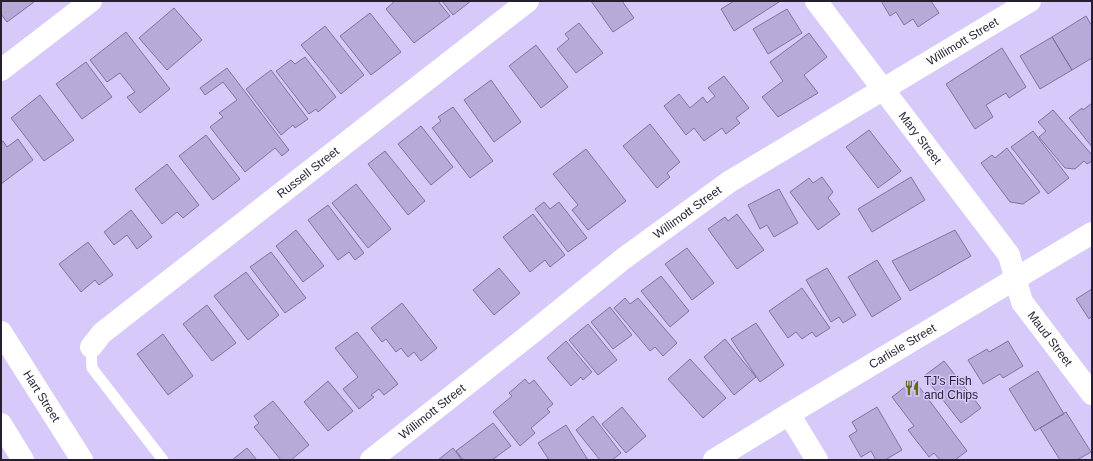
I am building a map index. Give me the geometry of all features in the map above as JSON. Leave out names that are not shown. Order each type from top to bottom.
[{"type":"street","points":[[1,70],[91,1]]},
{"type":"street","name":"Russell Street","points":[[91,347],[102,333],[528,1]]},
{"type":"street","name":"Mary Street","points":[[816,1],[1005,249],[1009,255],[1016,279]]},
{"type":"street","name":"Willimott Street","points":[[370,460],[527,337],[623,259],[729,182],[1030,1]]},
{"type":"street","name":"Carlisle Street","points":[[714,460],[1092,234]]},
{"type":"street","name":"Maud Street","points":[[1016,279],[1022,302],[1092,394]]},
{"type":"street","name":"Hart Street","points":[[1,332],[82,460]]},
{"type":"street","points":[[789,414],[817,460]]},
{"type":"street","points":[[1,424],[23,460]]},
{"type":"lane","points":[[91,347],[92,368],[163,460]]},
{"type":"building","points":[[1,1],[34,2],[7,22],[1,14]]},
{"type":"building","points":[[395,1],[438,1],[450,16],[414,43],[386,9]]},
{"type":"building","points":[[442,1],[471,1],[453,15]]},
{"type":"building","points":[[591,1],[622,1],[634,18],[613,32]]},
{"type":"building","points":[[734,1],[779,2],[734,31],[721,9]]},
{"type":"building","points":[[881,1],[931,1],[939,13],[918,27],[913,19],[904,25],[896,12],[890,16]]},
{"type":"building","points":[[174,8],[202,40],[167,70],[139,38]]},
{"type":"building","points":[[787,9],[802,33],[768,54],[753,29]]},
{"type":"building","points":[[370,13],[401,52],[371,75],[340,36]]},
{"type":"building","points":[[1086,16],[1092,26],[1092,58],[1072,70],[1052,37]]},
{"type":"building","points":[[579,23],[603,53],[576,73],[557,49],[569,39],[565,34]]},
{"type":"building","points":[[325,26],[364,75],[341,94],[301,45]]},
{"type":"building","points":[[126,32],[170,89],[140,113],[127,97],[135,92],[120,73],[107,82],[90,60]]},
{"type":"building","points":[[809,33],[827,57],[804,75],[818,93],[778,117],[762,97],[783,81],[770,62]]},
{"type":"building","points":[[1052,37],[1072,70],[1040,89],[1020,56]]},
{"type":"building","points":[[536,45],[568,87],[541,108],[509,66]]},
{"type":"building","points":[[1002,48],[1026,87],[1009,98],[1006,93],[986,105],[993,117],[975,129],[946,84]]},
{"type":"building","points":[[305,57],[336,97],[318,112],[316,109],[309,114],[276,71],[291,60],[295,64]]},
{"type":"building","points":[[86,62],[112,97],[82,119],[56,84]]},
{"type":"building","points":[[227,68],[289,150],[282,156],[275,148],[245,172],[210,127],[223,117],[219,113],[237,100],[223,82],[205,95],[200,88]]},
{"type":"building","points":[[271,70],[308,119],[295,128],[293,125],[281,135],[246,89]]},
{"type":"building","points":[[724,76],[749,108],[736,118],[740,123],[726,134],[722,128],[704,141],[694,128],[686,135],[664,106],[679,94],[690,108],[703,97],[707,103],[715,96],[708,88]]},
{"type":"building","points":[[491,80],[521,122],[494,142],[464,100]]},
{"type":"building","points":[[40,95],[74,140],[44,161],[11,118]]},
{"type":"building","points":[[1092,103],[1092,147],[1069,118],[1082,108],[1083,110]]},
{"type":"building","points":[[453,107],[493,161],[470,178],[432,128],[441,121],[438,117]]},
{"type":"building","points":[[1053,110],[1092,155],[1092,161],[1087,164],[1084,161],[1075,169],[1065,168],[1039,137],[1046,131],[1038,122]]},
{"type":"building","points":[[650,124],[680,162],[667,173],[670,177],[657,188],[623,146]]},
{"type":"building","points":[[421,126],[453,167],[431,185],[398,144]]},
{"type":"building","points":[[869,130],[901,171],[878,188],[846,147]]},
{"type":"building","points":[[1033,131],[1069,178],[1048,194],[1011,147]]},
{"type":"building","points":[[206,135],[240,179],[213,200],[179,156]]},
{"type":"building","points":[[18,139],[33,160],[1,184],[1,142],[3,141],[7,147]]},
{"type":"building","points":[[1007,148],[1040,192],[1023,204],[1010,202],[981,163],[992,155],[995,158]]},
{"type":"building","points":[[586,149],[626,201],[588,230],[572,210],[578,205],[553,174]]},
{"type":"building","points":[[385,151],[425,201],[408,215],[368,164]]},
{"type":"building","points":[[167,164],[199,205],[183,218],[177,212],[162,224],[135,189]]},
{"type":"building","points":[[822,177],[833,192],[828,198],[840,214],[818,230],[790,192],[809,178],[813,183]]},
{"type":"building","points":[[911,177],[925,200],[872,232],[858,209]]},
{"type":"building","points":[[356,184],[391,229],[368,248],[332,203]]},
{"type":"building","points":[[779,189],[798,223],[774,237],[767,225],[760,229],[748,205]]},
{"type":"building","points":[[544,202],[550,209],[559,202],[587,238],[568,252],[535,209]]},
{"type":"building","points":[[328,205],[364,253],[355,260],[349,252],[338,260],[308,220]]},
{"type":"building","points":[[131,210],[152,237],[137,249],[127,235],[114,245],[104,232]]},
{"type":"building","points":[[533,214],[565,255],[550,267],[545,260],[530,272],[503,237]]},
{"type":"building","points":[[737,214],[764,250],[737,269],[708,229],[725,217],[728,221]]},
{"type":"building","points":[[296,230],[324,266],[303,282],[276,246]]},
{"type":"building","points":[[955,230],[971,256],[910,291],[892,261]]},
{"type":"building","points":[[88,242],[113,275],[99,285],[95,280],[81,292],[59,264]]},
{"type":"building","points":[[687,248],[714,283],[692,300],[665,264]]},
{"type":"building","points":[[271,252],[306,298],[285,313],[250,267]]},
{"type":"building","points":[[877,260],[901,299],[872,317],[848,277]]},
{"type":"building","points":[[499,268],[520,293],[494,315],[473,290]]},
{"type":"building","points":[[827,268],[856,315],[843,323],[839,317],[831,322],[806,280]]},
{"type":"building","points":[[246,272],[279,315],[248,340],[214,296]]},
{"type":"building","points":[[661,276],[689,311],[670,327],[641,291]]},
{"type":"building","points":[[802,288],[830,328],[816,337],[812,332],[802,339],[796,332],[788,338],[769,311]]},
{"type":"building","points":[[1092,289],[1092,316],[1089,319],[1076,299]]},
{"type":"building","points":[[625,298],[630,304],[638,298],[677,343],[663,356],[655,347],[650,351],[614,308]]},
{"type":"building","points":[[402,303],[437,348],[421,361],[414,352],[408,357],[401,348],[396,352],[386,339],[382,342],[371,328]]},
{"type":"building","points":[[207,305],[236,343],[212,361],[183,324]]},
{"type":"building","points":[[610,307],[632,335],[613,349],[591,322]]},
{"type":"building","points":[[756,323],[784,365],[760,382],[731,339]]},
{"type":"building","points":[[588,324],[617,360],[598,375],[569,340]]},
{"type":"building","points":[[357,332],[398,384],[384,395],[379,389],[371,395],[374,397],[359,409],[343,389],[358,377],[335,348]]},
{"type":"building","points":[[163,334],[193,376],[168,395],[137,354]]},
{"type":"building","points":[[725,339],[756,377],[734,395],[704,357]]},
{"type":"building","points":[[566,341],[592,372],[583,380],[581,377],[571,386],[547,358]]},
{"type":"building","points":[[1008,341],[1023,366],[1003,378],[1000,374],[983,384],[968,360],[987,349],[989,352]]},
{"type":"building","points":[[690,359],[726,398],[703,418],[668,379]]},
{"type":"building","points":[[944,361],[981,408],[961,423],[924,376]]},
{"type":"building","points":[[1038,371],[1064,414],[1035,431],[1009,389]]},
{"type":"building","points":[[525,379],[529,384],[534,380],[553,404],[547,409],[550,412],[531,428],[535,433],[520,446],[493,412],[512,396],[509,393]]},
{"type":"building","points":[[914,380],[967,451],[955,460],[940,460],[934,453],[929,457],[908,430],[914,426],[892,397]]},
{"type":"building","points":[[328,381],[353,411],[328,431],[304,402]]},
{"type":"building","points":[[273,401],[309,445],[291,460],[281,460],[254,427],[259,423],[254,416]]},
{"type":"building","points":[[622,407],[646,436],[626,453],[602,424]]},
{"type":"building","points":[[877,407],[902,450],[885,460],[876,460],[871,451],[861,457],[849,436],[857,431],[852,422]]},
{"type":"building","points":[[1066,412],[1091,452],[1077,460],[1060,460],[1040,428]]},
{"type":"building","points":[[593,416],[621,453],[612,460],[600,460],[576,430]]},
{"type":"building","points":[[493,423],[511,446],[492,460],[463,460],[456,451]]},
{"type":"building","points":[[566,425],[588,460],[549,460],[538,443]]},
{"type":"building","points":[[247,448],[257,460],[232,460]]},
{"type":"building","points":[[453,448],[462,460],[438,460]]},
{"type":"place","name":"TJ's Fish and Chips","points":[[912,388]]}]
